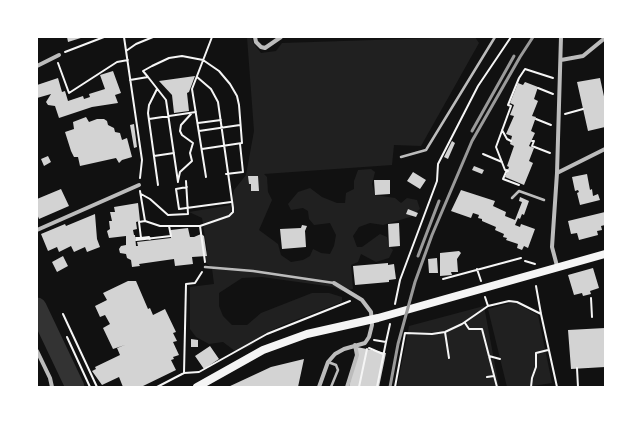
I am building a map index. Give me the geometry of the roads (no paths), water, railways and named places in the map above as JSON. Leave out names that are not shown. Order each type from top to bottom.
[{"type":"main road","points":[[196,387],[263,350],[307,334],[385,316],[557,266],[605,254]]},
{"type":"street","points":[[255,37],[256,42],[261,47],[265,48],[281,37]]},
{"type":"street","points":[[557,266],[552,247],[557,173],[561,37]]},
{"type":"street","points":[[561,60],[583,56],[605,38]]},
{"type":"street","points":[[37,66],[57,56]]},
{"type":"street","points":[[557,173],[605,149]]},
{"type":"street","points":[[37,230],[139,184]]},
{"type":"street","points":[[319,387],[328,362],[335,354],[355,345],[366,345],[372,325],[370,312],[361,299],[334,283]]},
{"type":"street","points":[[347,387],[357,355],[355,345]]},
{"type":"street","points":[[37,351],[50,378],[52,387]]},
{"type":"lane","points":[[402,157],[426,150],[495,37]]},
{"type":"lane","points":[[512,198],[519,190],[544,200]]},
{"type":"lane","points":[[205,267],[253,271],[334,283]]},
{"type":"lane","points":[[328,362],[336,365],[338,370],[331,387]]},
{"type":"waterway","points":[[37,307],[75,387]]},
{"type":"railway","points":[[390,387],[398,344],[415,282],[432,235],[472,141],[533,37]]},
{"type":"railway","points":[[472,131],[514,56]]},
{"type":"railway","points":[[418,256],[439,201]]}]
